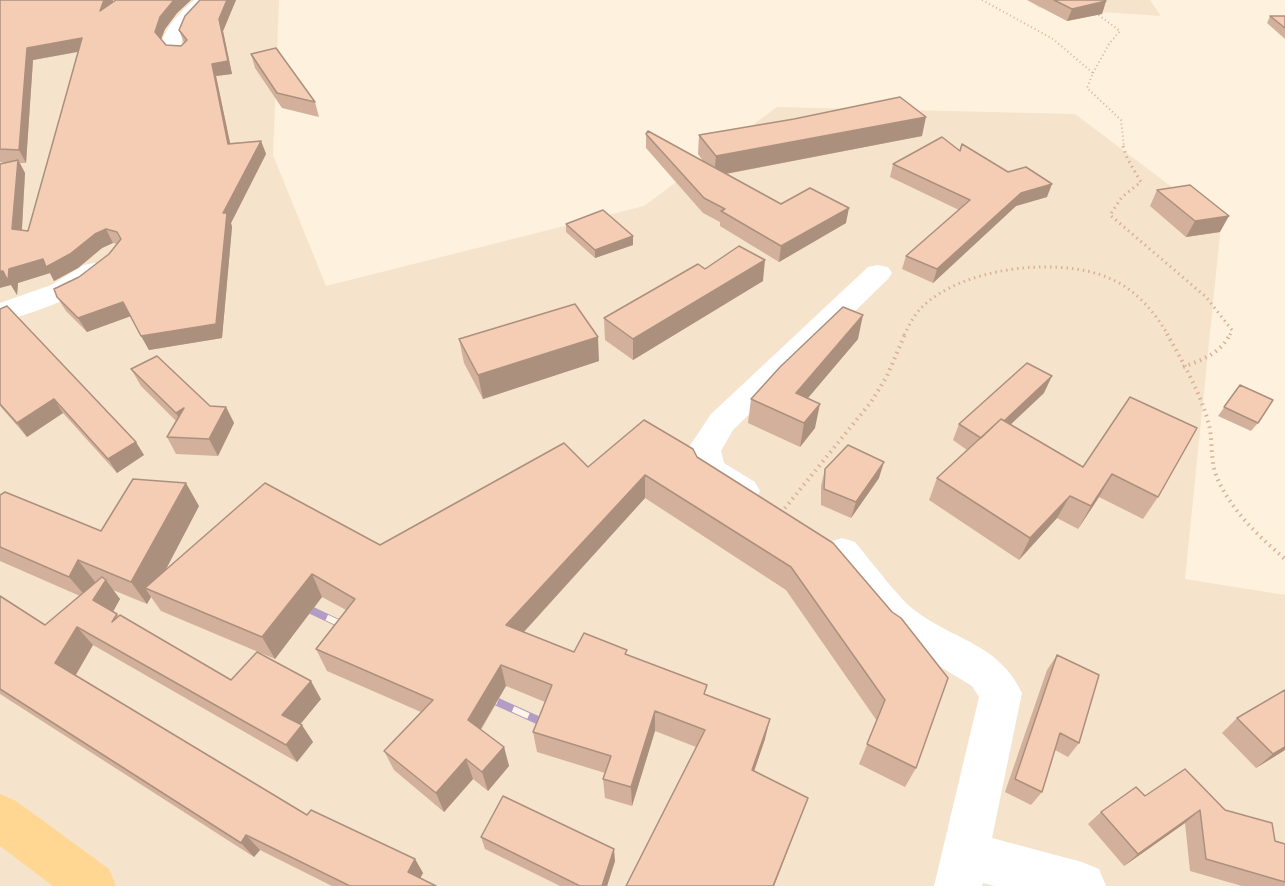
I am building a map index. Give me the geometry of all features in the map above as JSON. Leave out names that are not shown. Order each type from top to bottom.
[{"type":"main road","points":[[0,817],[92,886]]},
{"type":"street","points":[[179,52],[171,43],[173,34],[182,21],[204,0]]},
{"type":"street","points":[[0,313],[70,286],[89,276],[113,254]]},
{"type":"street","points":[[780,514],[709,470],[704,450],[722,422],[878,273]]},
{"type":"street","points":[[815,536],[842,553],[899,621],[986,673],[1001,693],[961,870],[1082,886]]},
{"type":"path","points":[[982,0],[996,10],[1056,41],[1093,73]]},
{"type":"path","points":[[1092,9],[1120,31],[1109,44],[1087,88],[1092,95],[1121,118],[1124,149],[1129,164],[1141,182],[1122,197],[1110,215],[1120,226],[1184,276],[1224,316],[1232,330],[1227,342],[1216,354],[1183,368]]},
{"type":"path","points":[[780,514],[862,417],[893,368],[903,338],[918,310],[940,293],[997,272],[1029,266],[1057,266],[1089,272],[1109,279],[1129,289],[1144,301],[1164,331],[1183,368],[1210,430],[1212,463],[1232,504],[1266,543],[1285,559]]},
{"type":"shaded area","points":[[0,0],[279,0],[273,155],[326,286],[644,206],[777,107],[1075,114],[1221,224],[1185,579],[1285,595],[1285,886],[0,886]]},
{"type":"shaded area","points":[[1028,0],[1150,0],[1161,16],[1039,8]]},
{"type":"building","points":[[0,0],[104,0],[100,11],[116,0],[174,0],[160,17],[155,32],[166,45],[181,46],[187,40],[179,30],[185,16],[200,0],[227,0],[219,19],[228,61],[212,64],[228,144],[261,141],[223,213],[227,213],[216,324],[141,336],[123,302],[78,318],[57,297],[54,289],[79,277],[109,254],[121,239],[117,232],[106,229],[95,234],[70,254],[46,267],[43,259],[9,269],[8,281],[3,271],[0,271],[0,164],[18,160],[12,229],[28,231],[82,38],[27,48],[19,150],[0,149]]},
{"type":"building","points":[[1054,0],[1104,0],[1106,1],[1072,9]]},
{"type":"building","points":[[1270,16],[1285,16],[1285,28]]},
{"type":"building","points":[[276,48],[315,102],[277,93],[251,54]]},
{"type":"building","points":[[900,97],[926,117],[716,156],[699,135],[794,119]]},
{"type":"building","points":[[648,131],[781,204],[810,188],[849,208],[781,246],[721,211],[725,209],[704,198],[646,134]]},
{"type":"building","points":[[942,137],[960,151],[962,144],[1008,172],[1026,167],[1052,184],[1021,193],[937,269],[906,256],[970,200],[893,164]]},
{"type":"building","points":[[1190,185],[1229,216],[1195,221],[1157,190]]},
{"type":"building","points":[[603,210],[633,236],[595,250],[566,224]]},
{"type":"building","points":[[739,246],[765,260],[633,339],[604,318],[698,264],[705,269]]},
{"type":"building","points":[[575,304],[598,337],[478,375],[459,339]]},
{"type":"building","points":[[7,306],[136,442],[108,459],[54,399],[17,423],[0,404],[0,309]]},
{"type":"building","points":[[843,307],[863,315],[796,393],[820,404],[804,423],[751,399],[780,367]]},
{"type":"building","points":[[157,356],[210,406],[226,407],[209,439],[167,437],[184,408],[176,413],[131,369]]},
{"type":"building","points":[[1027,363],[1052,376],[1004,421],[1001,419],[981,438],[959,424]]},
{"type":"building","points":[[1240,385],[1273,400],[1258,423],[1224,407]]},
{"type":"building","points":[[1130,397],[1197,428],[1158,497],[1112,474],[1091,506],[1070,496],[1030,538],[937,478],[1001,419],[1083,467]]},
{"type":"building","points":[[644,420],[693,449],[697,457],[833,543],[892,612],[901,618],[948,678],[916,768],[867,744],[885,700],[791,567],[645,475],[506,625],[574,652],[584,633],[627,650],[625,654],[707,685],[704,694],[770,719],[752,770],[808,798],[773,886],[626,886],[705,730],[655,711],[631,787],[603,779],[611,756],[533,732],[552,685],[501,665],[468,720],[504,747],[482,772],[466,759],[436,793],[384,751],[433,700],[316,649],[355,599],[312,574],[262,637],[145,588],[265,483],[380,545],[564,443],[588,467]]},
{"type":"building","points":[[848,445],[884,462],[856,502],[824,489],[825,469]]},
{"type":"building","points":[[133,479],[186,483],[131,582],[78,560],[69,577],[0,547],[0,495],[5,492],[101,531]]},
{"type":"building","points":[[102,577],[106,580],[93,600],[117,614],[112,622],[120,615],[231,680],[257,652],[311,681],[282,715],[302,725],[286,745],[77,627],[55,663],[307,815],[311,810],[415,859],[408,872],[436,886],[350,886],[246,835],[241,843],[0,689],[0,596],[45,625]]},
{"type":"building","points":[[1057,655],[1099,675],[1079,743],[1060,733],[1042,792],[1015,779]]},
{"type":"building","points":[[1285,690],[1285,747],[1273,754],[1237,718]]},
{"type":"building","points":[[1185,769],[1225,810],[1272,823],[1275,841],[1285,844],[1285,882],[1206,859],[1200,810],[1138,854],[1101,812],[1136,787],[1145,796]]},
{"type":"building","points":[[503,796],[614,849],[602,886],[580,886],[481,837]]},
{"type":"railway","points":[[296,603],[351,629]]},
{"type":"railway","points":[[482,695],[553,727]]}]
